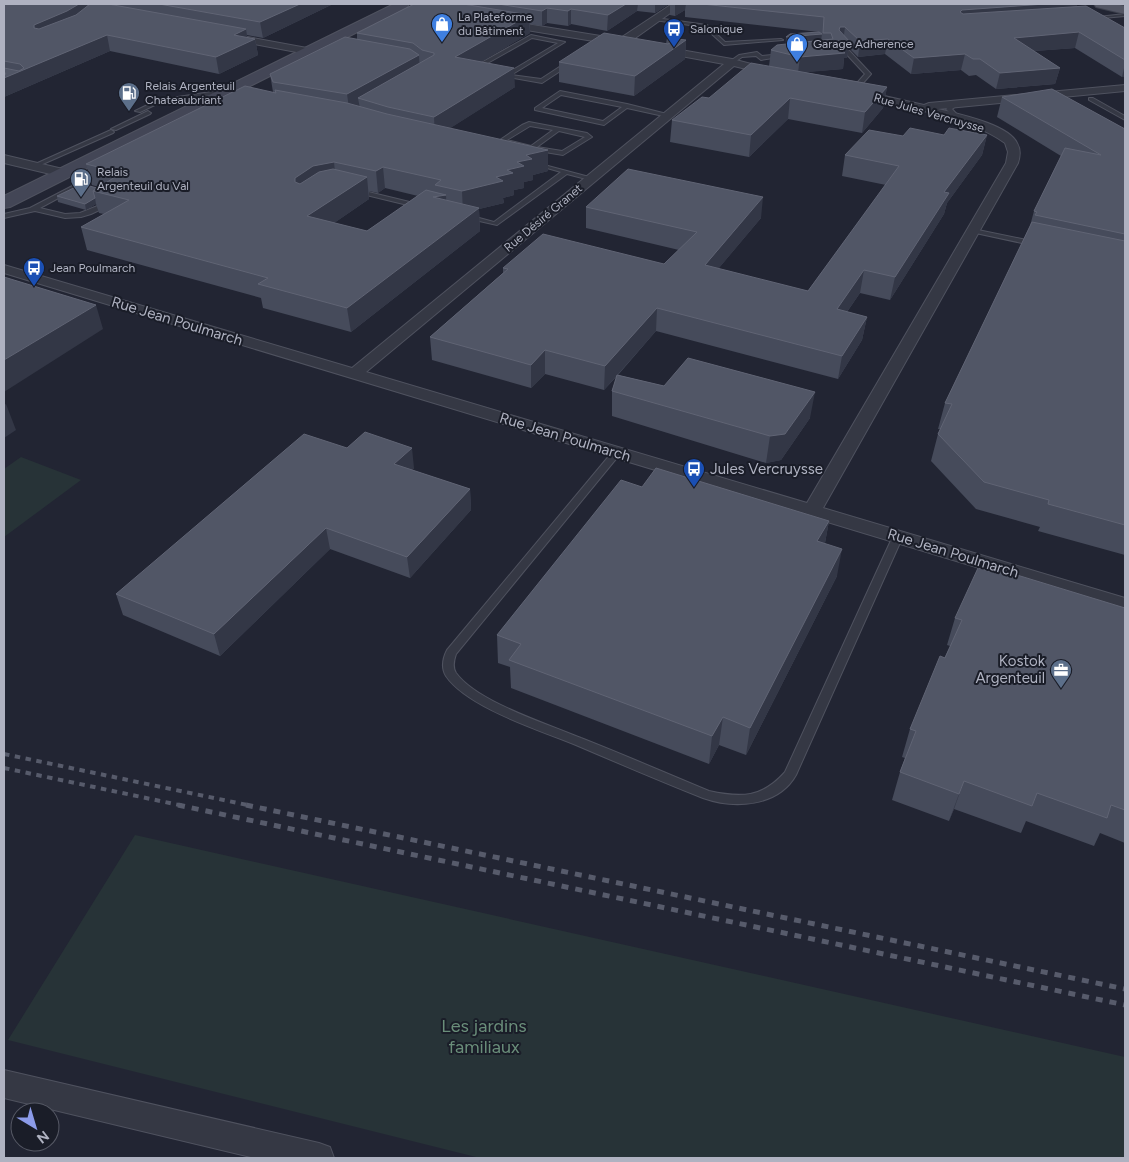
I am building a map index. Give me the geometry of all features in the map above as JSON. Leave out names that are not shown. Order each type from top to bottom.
[{"type":"main road","points":[[1100,4],[1125,10]]},
{"type":"main road","points":[[5,201],[127,141],[231,93],[404,5]]},
{"type":"street","points":[[622,42],[678,4]]},
{"type":"street","points":[[487,20],[732,62],[788,76]]},
{"type":"street","points":[[219,34],[317,49]]},
{"type":"street","name":"Rue Désiré Granet","points":[[354,374],[732,62]]},
{"type":"street","points":[[956,111],[1125,88]]},
{"type":"street","name":"Rue Jules Vercruysse","points":[[812,510],[1012,163],[1015,153],[1010,141],[956,111],[917,107],[847,91]]},
{"type":"street","points":[[4,159],[64,173]]},
{"type":"street","name":"Rue Jean Poulmarch","points":[[4,269],[1125,605]]},
{"type":"street","points":[[4,1084],[319,1158]]},
{"type":"lane","points":[[1085,18],[1125,15]]},
{"type":"lane","points":[[672,21],[679,17]]},
{"type":"lane","points":[[656,19],[705,26],[724,44],[781,40]]},
{"type":"lane","points":[[544,38],[556,31]]},
{"type":"lane","points":[[482,70],[474,69],[531,36],[563,42],[507,75]]},
{"type":"lane","points":[[594,47],[605,40]]},
{"type":"lane","points":[[840,45],[868,74],[847,91]]},
{"type":"lane","points":[[732,62],[741,56],[757,54],[761,58],[789,55]]},
{"type":"lane","points":[[498,74],[542,81],[572,62]]},
{"type":"lane","points":[[627,106],[604,123],[538,109],[560,92],[627,106],[668,115]]},
{"type":"lane","points":[[138,111],[158,102],[231,93]]},
{"type":"lane","points":[[34,166],[178,99]]},
{"type":"lane","points":[[1090,99],[1125,118]]},
{"type":"lane","points":[[113,130],[116,122]]},
{"type":"lane","points":[[530,124],[559,129],[589,137],[563,153],[506,143],[503,140],[530,124]]},
{"type":"lane","points":[[525,154],[559,129]]},
{"type":"lane","points":[[113,130],[127,141]]},
{"type":"lane","points":[[528,162],[590,178]]},
{"type":"lane","points":[[458,215],[495,224],[565,172]]},
{"type":"lane","points":[[4,216],[25,213],[80,185],[86,180],[64,173]]},
{"type":"lane","points":[[80,185],[88,187]]},
{"type":"lane","points":[[345,189],[430,208]]},
{"type":"lane","points":[[35,208],[70,218],[82,216],[116,199],[113,195]]},
{"type":"lane","points":[[973,231],[1040,244]]},
{"type":"lane","points":[[617,452],[451,653],[448,661],[450,673],[466,689],[482,700],[707,795],[726,800],[760,796],[779,788],[790,775],[898,536]]},
{"type":"green space","points":[[21,457],[81,480],[4,537],[4,469]]},
{"type":"green space","name":"Les jardins familiaux","points":[[135,835],[1125,1057],[1125,1158],[480,1158],[8,1040]]},
{"type":"building","points":[[4,4],[79,4],[34,25],[34,28],[39,29],[76,15],[90,4],[108,4],[246,29],[234,35],[255,39],[216,57],[107,35],[4,78],[6,74],[4,68],[19,71],[24,68],[20,64],[4,61]]},
{"type":"building","points":[[159,4],[300,4],[260,22]]},
{"type":"building","points":[[414,4],[463,4],[529,15],[455,57],[514,68],[434,117],[358,98],[434,55],[434,53],[422,50],[413,43],[357,33]]},
{"type":"building","points":[[498,4],[626,4],[608,15],[571,9],[568,11],[547,8],[542,11]]},
{"type":"building","points":[[702,4],[1045,4],[962,10],[960,12],[963,14],[1086,6],[1125,28],[1125,60],[1079,32],[1014,38],[1060,68],[1000,73],[980,59],[973,59],[965,54],[914,58],[888,39],[860,41],[845,27],[840,27],[839,30],[850,42],[834,43],[845,53],[800,57],[771,50],[777,45],[833,39],[831,33],[823,33],[824,17]]},
{"type":"building","points":[[819,32],[822,34],[786,37],[790,34]]},
{"type":"building","points":[[604,33],[668,44],[673,41],[667,38],[686,40],[635,76],[559,62]]},
{"type":"building","points":[[345,37],[410,49],[419,55],[347,94],[273,82],[270,74]]},
{"type":"building","points":[[751,63],[887,87],[865,112],[790,98],[751,135],[672,120],[702,97],[709,98]]},
{"type":"building","points":[[245,86],[276,93],[275,90],[347,103],[387,114],[548,150],[526,155],[532,159],[517,162],[524,166],[507,170],[513,173],[496,177],[503,181],[462,191],[435,185],[441,180],[383,167],[376,171],[334,162],[313,166],[295,178],[295,182],[300,184],[319,172],[333,169],[367,177],[307,216],[367,231],[426,190],[446,195],[433,197],[479,208],[347,308],[258,284],[268,278],[81,227],[129,200],[93,191],[115,177],[110,170],[86,164]]},
{"type":"building","points":[[1052,89],[1125,129],[1125,234],[1035,215],[1037,212],[1034,211],[1065,148],[1101,155],[1002,97]]},
{"type":"building","points":[[910,128],[944,135],[949,128],[987,135],[944,192],[949,193],[895,277],[864,270],[837,309],[867,317],[842,356],[657,308],[605,366],[545,350],[531,365],[430,337],[508,269],[503,268],[543,234],[664,264],[697,232],[586,207],[628,169],[763,197],[705,265],[808,291],[899,166],[845,155],[869,130],[903,136]]},
{"type":"building","points":[[82,184],[97,188],[93,191],[95,198],[85,204],[57,196]]},
{"type":"building","points":[[1032,222],[1125,241],[1125,525],[1048,504],[1049,500],[984,482],[938,434],[952,404],[945,403]]},
{"type":"building","points":[[4,277],[96,305],[4,360]]},
{"type":"building","points":[[688,358],[815,392],[785,434],[770,436],[612,391],[617,375],[664,386]]},
{"type":"building","points":[[365,432],[412,448],[394,464],[470,489],[407,557],[326,528],[214,634],[116,594],[304,434],[347,448]]},
{"type":"building","points":[[656,468],[829,521],[817,541],[842,549],[750,728],[723,717],[712,736],[509,660],[521,644],[497,635],[621,480],[642,487]]},
{"type":"building","points":[[978,568],[992,572],[994,568],[1125,608],[1125,810],[1111,805],[1107,818],[1037,793],[1032,806],[964,781],[959,794],[900,772],[916,731],[910,729],[940,656],[945,658],[962,620],[955,618]]},
{"type":"railway","points":[[4,754],[252,806]]},
{"type":"railway","points":[[4,768],[184,806]]},
{"type":"railway","points":[[178,805],[1125,1005]]},
{"type":"railway","points":[[246,805],[1125,989]]},
{"type":"place","name":"La Plateforme du Bâtiment","points":[[442,43]]},
{"type":"place","name":"Salonique","points":[[674,48]]},
{"type":"place","name":"Garage Adherence","points":[[797,63]]},
{"type":"place","name":"Relais Argenteuil Chateaubriant","points":[[129,112]]},
{"type":"place","name":"Relais Argenteuil du Val","points":[[81,198]]},
{"type":"place","name":"Jean Poulmarch","points":[[34,287]]},
{"type":"place","name":"Jules Vercruysse","points":[[694,488]]},
{"type":"place","name":"Kostok Argenteuil","points":[[1061,689]]}]
